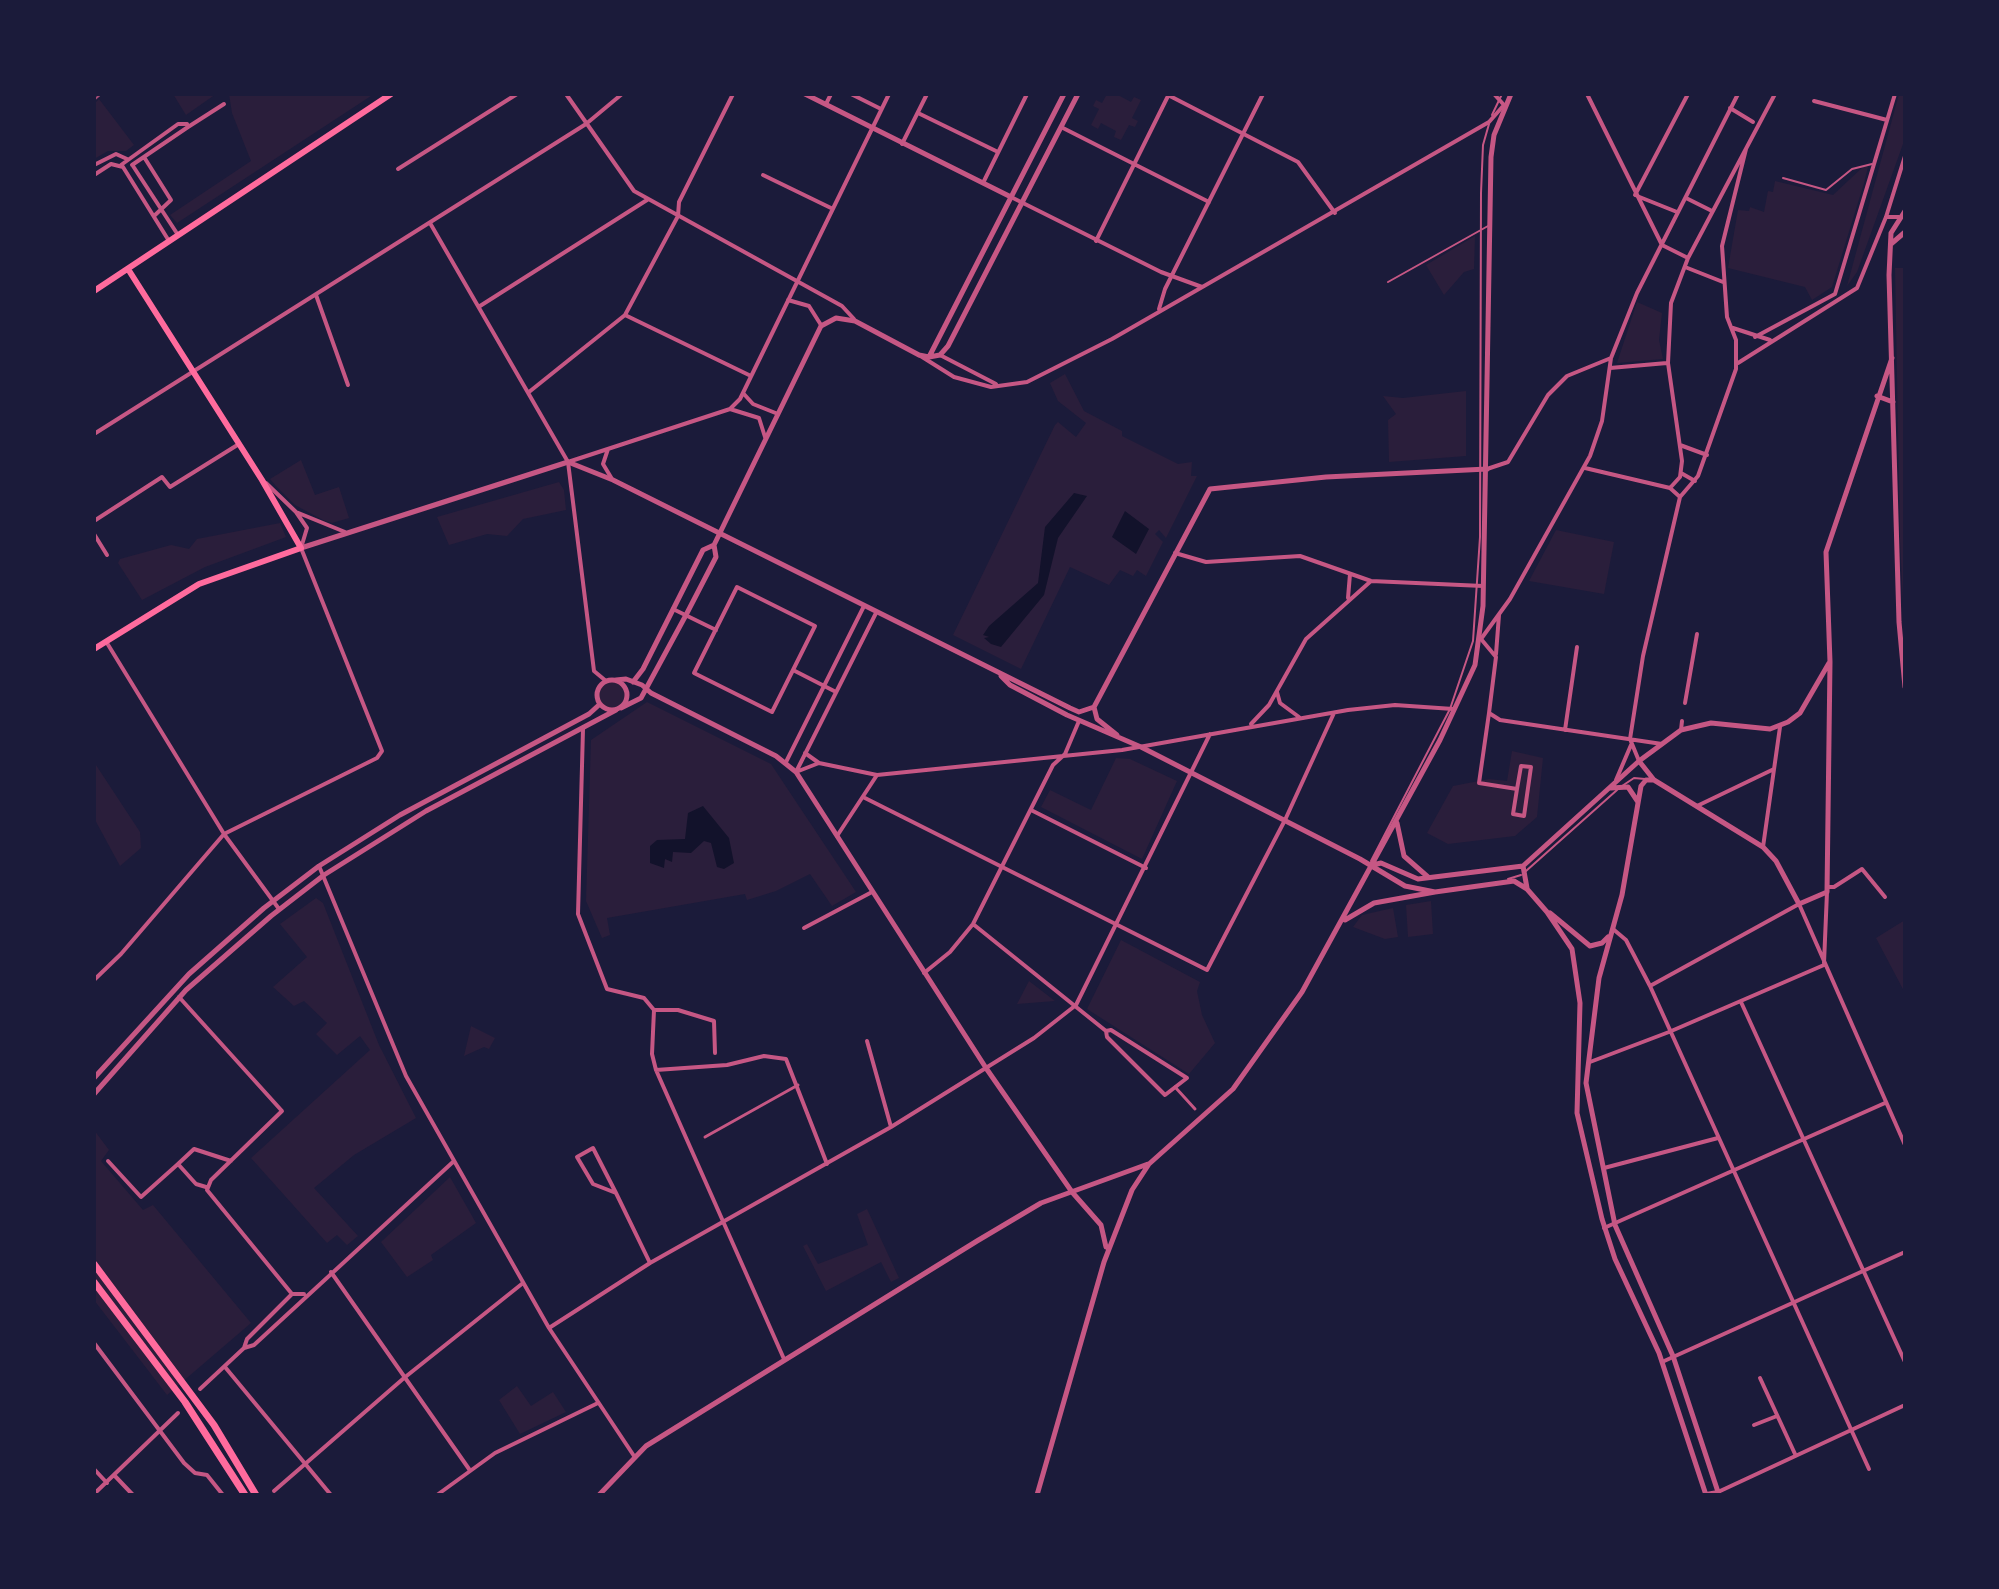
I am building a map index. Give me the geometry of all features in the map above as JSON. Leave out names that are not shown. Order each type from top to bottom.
[{"type":"highway","points":[[94,1264],[214,1425],[256,1495]]},
{"type":"highway","points":[[94,1282],[185,1402],[245,1495]]},
{"type":"main road","points":[[94,291],[391,94]]},
{"type":"main road","points":[[94,649],[199,584],[301,548],[262,480],[128,269]]},
{"type":"street","points":[[398,169],[517,94]]},
{"type":"street","points":[[566,94],[634,191],[842,306],[855,321]]},
{"type":"street","points":[[94,434],[586,124],[622,94]]},
{"type":"street","points":[[529,392],[625,315],[678,216],[679,202],[733,94]]},
{"type":"street","points":[[805,94],[1096,241],[1161,272],[1174,274],[1202,287]]},
{"type":"street","points":[[826,104],[831,94]]},
{"type":"street","points":[[851,94],[881,109]]},
{"type":"street","points":[[301,548],[730,409],[743,393],[889,94]]},
{"type":"street","points":[[902,144],[927,94]]},
{"type":"street","points":[[983,183],[1027,94]]},
{"type":"street","points":[[929,357],[1064,94]]},
{"type":"street","points":[[940,355],[1078,94]]},
{"type":"street","points":[[1096,241],[1168,94],[1298,162],[1335,213]]},
{"type":"street","points":[[1158,311],[1263,94]]},
{"type":"street","points":[[1037,1495],[1117,1221],[1149,1164],[1221,1102],[1242,1078],[1302,992],[1469,682],[1481,639],[1491,157],[1504,105],[1500,97],[1494,94]]},
{"type":"street","points":[[633,682],[703,550],[714,545],[720,534],[821,326],[836,318],[855,321],[954,377],[991,387],[1014,385],[1092,350],[1335,213],[1489,122],[1511,94]]},
{"type":"street","points":[[1587,94],[1662,245],[1688,258]]},
{"type":"street","points":[[1635,195],[1688,94]]},
{"type":"street","points":[[1481,639],[1499,615],[1585,468],[1599,434],[1611,358],[1648,268],[1738,94]]},
{"type":"street","points":[[1670,488],[1681,473],[1668,363],[1667,320],[1688,258],[1775,94]]},
{"type":"street","points":[[1755,337],[1835,294],[1895,94]]},
{"type":"street","points":[[1814,101],[1887,120]]},
{"type":"street","points":[[132,165],[224,104]]},
{"type":"street","points":[[1730,108],[1753,122]]},
{"type":"street","points":[[918,113],[998,152]]},
{"type":"street","points":[[94,175],[120,164],[178,124],[185,122],[188,127]]},
{"type":"street","points":[[1061,127],[1209,202]]},
{"type":"street","points":[[1736,369],[1733,328],[1727,317],[1723,282],[1724,237],[1746,149]]},
{"type":"street","points":[[94,165],[109,155],[126,158],[178,235]]},
{"type":"street","points":[[1905,156],[1886,217],[1857,288],[1743,357],[1736,369],[1707,455],[1695,481],[1680,497],[1643,656],[1630,739],[1639,761],[1654,780],[1763,847],[1776,861],[1799,904],[1905,1145]]},
{"type":"street","points":[[144,157],[171,200],[154,216]]},
{"type":"street","points":[[120,164],[169,241]]},
{"type":"street","points":[[763,175],[833,209]]},
{"type":"street","points":[[1635,195],[1679,212]]},
{"type":"street","points":[[1686,198],[1713,211]]},
{"type":"street","points":[[480,306],[647,200]]},
{"type":"street","points":[[1905,211],[1899,218],[1890,245],[1899,622],[1905,687]]},
{"type":"street","points":[[1886,217],[1899,218]]},
{"type":"street","points":[[1890,245],[1904,232],[1899,218]]},
{"type":"street","points":[[430,223],[568,462],[594,671],[606,681]]},
{"type":"street","points":[[1685,266],[1723,282]]},
{"type":"street","points":[[316,295],[348,385]]},
{"type":"street","points":[[788,300],[809,306],[821,326]]},
{"type":"street","points":[[625,315],[751,376]]},
{"type":"street","points":[[1733,328],[1770,340]]},
{"type":"street","points":[[919,355],[940,355],[998,385]]},
{"type":"street","points":[[1121,737],[1097,719],[1094,707],[1210,489],[1297,479],[1484,468],[1508,462],[1548,395],[1567,376],[1611,358]]},
{"type":"street","points":[[1824,965],[1830,662],[1828,540],[1892,358]]},
{"type":"street","points":[[1610,368],[1668,363]]},
{"type":"street","points":[[743,393],[753,404],[778,414]]},
{"type":"street","points":[[1877,396],[1893,402]]},
{"type":"street","points":[[730,409],[759,418],[765,443]]},
{"type":"street","points":[[94,521],[162,477],[170,487],[239,444]]},
{"type":"street","points":[[1680,445],[1707,455]]},
{"type":"street","points":[[608,449],[603,464],[613,480]]},
{"type":"street","points":[[568,462],[613,480],[1075,711],[1094,707]]},
{"type":"street","points":[[1585,468],[1670,488],[1680,497]]},
{"type":"street","points":[[1681,473],[1695,481]]},
{"type":"street","points":[[94,980],[121,954],[224,834],[377,758],[382,751],[382,743],[301,548],[307,528],[296,512],[262,480]]},
{"type":"street","points":[[296,512],[347,533]]},
{"type":"street","points":[[94,534],[107,555]]},
{"type":"street","points":[[94,1094],[179,997],[279,909],[324,875],[426,811],[630,705],[646,691],[716,557],[714,545]]},
{"type":"street","points":[[1175,553],[1206,562],[1300,556],[1371,581],[1481,586]]},
{"type":"street","points":[[1348,598],[1350,574]]},
{"type":"street","points":[[1246,726],[1260,717],[1306,639],[1348,598],[1371,581]]},
{"type":"street","points":[[737,587],[815,626],[772,712],[694,673],[716,630],[737,587]]},
{"type":"street","points":[[786,762],[864,606]]},
{"type":"street","points":[[673,609],[716,630]]},
{"type":"street","points":[[796,772],[876,613]]},
{"type":"street","points":[[1499,615],[1479,783],[1517,789]]},
{"type":"street","points":[[1685,703],[1697,634]]},
{"type":"street","points":[[1481,639],[1496,657]]},
{"type":"street","points":[[105,640],[224,834],[279,909]]},
{"type":"street","points":[[1565,730],[1577,647]]},
{"type":"street","points":[[841,652],[853,659]]},
{"type":"street","points":[[1372,865],[1381,863],[1413,878],[1523,866],[1614,788],[1639,761],[1681,730],[1711,723],[1754,729],[1780,727],[1800,713],[1830,662]]},
{"type":"street","points":[[793,670],[836,692]]},
{"type":"street","points":[[1001,676],[1010,685],[1079,721],[1121,737],[1193,773],[1372,865],[1377,872],[1405,886],[1435,892]]},
{"type":"street","points":[[616,680],[627,691],[619,709]]},
{"type":"street","points":[[600,704],[597,692],[606,681],[633,682],[786,762],[796,772],[986,1068],[1072,1192],[1101,1225],[1106,1235],[1104,1262]]},
{"type":"street","points":[[1277,690],[1280,703],[1301,718]]},
{"type":"street","points":[[1809,697],[1828,701]]},
{"type":"street","points":[[600,704],[619,709]]},
{"type":"street","points":[[94,1078],[189,974],[272,901],[319,866],[400,815],[589,714],[600,704]]},
{"type":"street","points":[[805,753],[819,763],[877,775],[1141,747],[1246,726],[1395,705],[1453,709]]},
{"type":"street","points":[[863,797],[1207,970],[1285,820],[1334,713]]},
{"type":"street","points":[[1489,713],[1500,720],[1662,744]]},
{"type":"street","points":[[924,973],[950,952],[973,924],[1053,765],[1065,754],[1079,721]]},
{"type":"street","points":[[1681,730],[1682,721]]},
{"type":"street","points":[[1763,847],[1780,727]]},
{"type":"street","points":[[583,729],[578,914],[607,989],[644,998],[654,1010],[652,1054],[656,1070],[784,1359]]},
{"type":"street","points":[[549,1328],[650,1263],[891,1127],[1034,1038],[1076,1005],[1210,734]]},
{"type":"street","points":[[1614,788],[1631,745]]},
{"type":"street","points":[[796,772],[819,763]]},
{"type":"street","points":[[1521,766],[1531,767],[1524,816],[1513,814],[1517,789],[1521,766]]},
{"type":"street","points":[[1697,806],[1774,769]]},
{"type":"street","points":[[837,836],[877,775]]},
{"type":"street","points":[[1654,780],[1646,780],[1641,786],[1612,931],[1599,978],[1586,1063],[1589,1108],[1615,1225],[1673,1356],[1719,1494]]},
{"type":"street","points":[[1614,788],[1628,787],[1638,803]]},
{"type":"street","points":[[1031,810],[1146,868]]},
{"type":"street","points":[[1396,822],[1405,857],[1428,877]]},
{"type":"street","points":[[319,866],[406,1076],[549,1328],[634,1456]]},
{"type":"street","points":[[1523,866],[1527,889]]},
{"type":"street","points":[[1650,986],[1862,869],[1885,897]]},
{"type":"street","points":[[1341,924],[1353,913],[1374,903],[1514,881],[1527,889],[1563,933],[1572,949],[1580,1003],[1577,1113],[1604,1228],[1662,1362],[1706,1495],[1719,1494],[1795,1454],[1905,1405]]},
{"type":"street","points":[[804,928],[872,892]]},
{"type":"street","points":[[1547,912],[1590,946],[1602,943],[1612,931]]},
{"type":"street","points":[[973,924],[1106,1031],[1107,1037],[1165,1095],[1187,1078],[1111,1030],[1106,1031]]},
{"type":"street","points":[[1612,931],[1626,940],[1650,986],[1869,1469]]},
{"type":"street","points":[[1586,1063],[1669,1032],[1824,965]]},
{"type":"street","points":[[179,997],[282,1111],[206,1187]]},
{"type":"street","points":[[1741,1002],[1905,1362]]},
{"type":"street","points":[[654,1010],[678,1010],[714,1021],[715,1053]]},
{"type":"street","points":[[867,1041],[891,1127]]},
{"type":"street","points":[[656,1070],[727,1065],[764,1056],[786,1059],[827,1164]]},
{"type":"street","points":[[705,1137],[798,1085]]},
{"type":"street","points":[[1175,1087],[1195,1109]]},
{"type":"street","points":[[1604,1228],[1885,1103]]},
{"type":"street","points":[[1602,1168],[1718,1138]]},
{"type":"street","points":[[616,1193],[593,1184],[577,1157],[593,1148],[616,1193],[650,1263]]},
{"type":"street","points":[[108,1161],[141,1197],[194,1149],[231,1161]]},
{"type":"street","points":[[244,1348],[254,1345],[309,1291],[454,1161]]},
{"type":"street","points":[[178,1164],[196,1184],[206,1187],[292,1294]]},
{"type":"street","points":[[599,1495],[634,1456],[784,1359],[1041,1203],[1149,1164]]},
{"type":"street","points":[[1662,1362],[1905,1252]]},
{"type":"street","points":[[331,1272],[469,1469]]},
{"type":"street","points":[[268,1495],[404,1378],[523,1283]]},
{"type":"street","points":[[200,1389],[244,1348],[247,1339],[292,1294],[309,1291]]},
{"type":"street","points":[[94,1343],[184,1463],[195,1473],[207,1475],[223,1495]]},
{"type":"street","points":[[225,1367],[331,1495]]},
{"type":"street","points":[[1760,1378],[1795,1454]]},
{"type":"street","points":[[437,1495],[495,1453],[598,1403]]},
{"type":"street","points":[[94,1494],[178,1413]]},
{"type":"street","points":[[1754,1425],[1777,1416]]},
{"type":"street","points":[[94,1469],[107,1483]]},
{"type":"street","points":[[114,1475],[133,1495]]},
{"type":"lane","points":[[1484,468],[1483,145],[1500,97]]},
{"type":"lane","points":[[1783,178],[1826,190],[1859,165],[1874,164]]},
{"type":"lane","points":[[1388,282],[1490,224]]},
{"type":"lane","points":[[1372,865],[1370,858],[1453,709],[1473,641],[1481,586]]},
{"type":"lane","points":[[1504,881],[1523,874],[1614,788],[1634,778],[1646,780]]},
{"type":"shaded area","points":[[173,94],[216,94],[186,115]]},
{"type":"shaded area","points":[[229,94],[374,94],[177,223],[170,215],[251,161],[232,113]]},
{"type":"shaded area","points":[[1107,94],[1116,94],[1131,102],[1134,97],[1141,100],[1132,118],[1138,121],[1135,127],[1129,125],[1121,140],[1114,137],[1116,131],[1101,123],[1098,129],[1091,125],[1099,109],[1093,106],[1096,100],[1102,103]]},
{"type":"shaded area","points":[[1899,94],[1905,94],[1903,144],[1857,272],[1847,286]]},
{"type":"shaded area","points":[[99,99],[134,145],[126,151],[108,151],[94,159],[94,104]]},
{"type":"shaded area","points":[[1864,166],[1868,167],[1864,183],[1832,287],[1812,300],[1805,287],[1728,268],[1738,210],[1749,211],[1750,207],[1764,212],[1768,191],[1773,192],[1775,181],[1833,195]]},
{"type":"shaded area","points":[[1475,236],[1474,269],[1464,272],[1444,295],[1426,265]]},
{"type":"shaded area","points":[[1895,268],[1905,268],[1905,644],[1900,539]]},
{"type":"shaded area","points":[[1637,302],[1662,313],[1659,340],[1663,359],[1617,363]]},
{"type":"shaded area","points":[[1065,374],[1084,411],[1122,431],[1122,436],[1178,464],[1192,462],[1191,476],[1197,476],[1166,538],[1159,530],[1155,534],[1163,542],[1146,576],[1137,570],[1133,576],[1120,570],[1109,585],[1070,567],[1021,669],[953,635],[1055,425],[1058,422],[1076,437],[1086,423],[1058,401],[1050,383]]},
{"type":"shaded area","points":[[1466,391],[1466,456],[1389,462],[1388,420],[1396,414],[1383,396],[1403,398]]},
{"type":"shaded area","points":[[301,460],[315,495],[339,487],[349,518],[332,523],[323,520],[295,505],[270,479]]},
{"type":"shaded area","points":[[559,482],[564,490],[566,510],[523,519],[507,536],[487,534],[449,545],[437,517]]},
{"type":"shaded area","points":[[1074,493],[1087,496],[1058,538],[1044,595],[1001,647],[991,644],[984,638],[989,637],[983,635],[989,626],[1038,583],[1045,527]]},
{"type":"shaded area","points":[[1125,511],[1149,529],[1136,554],[1112,537]]},
{"type":"shaded area","points":[[280,523],[286,537],[205,567],[142,600],[118,563],[120,559],[171,545],[189,549],[197,539]]},
{"type":"shaded area","points":[[1556,530],[1614,542],[1604,594],[1529,581]]},
{"type":"shaded area","points":[[612,680],[623,684],[627,695],[623,706],[612,710],[601,706],[597,695],[601,684]]},
{"type":"shaded area","points":[[647,702],[771,764],[856,892],[832,906],[810,874],[776,891],[747,900],[745,894],[607,918],[610,935],[602,938],[586,901],[591,740]]},
{"type":"shaded area","points":[[1512,751],[1543,758],[1537,817],[1515,836],[1448,844],[1427,833],[1453,786],[1489,779],[1507,781]]},
{"type":"shaded area","points":[[1116,758],[1130,759],[1177,781],[1142,859],[1041,807],[1050,790],[1091,810]]},
{"type":"shaded area","points":[[94,762],[140,832],[141,848],[120,866],[94,818]]},
{"type":"shaded area","points":[[703,806],[729,838],[734,863],[724,869],[717,867],[711,843],[704,841],[691,853],[673,852],[672,862],[665,859],[664,868],[650,863],[650,846],[657,840],[685,839],[688,813]]},
{"type":"shaded area","points":[[316,898],[323,903],[379,1045],[416,1118],[354,1155],[314,1188],[358,1236],[347,1245],[337,1235],[327,1243],[251,1158],[370,1050],[360,1036],[337,1055],[316,1034],[327,1023],[304,1001],[294,1006],[273,987],[307,957],[280,924]]},
{"type":"shaded area","points":[[1431,901],[1433,934],[1408,937],[1406,905]]},
{"type":"shaded area","points":[[1393,908],[1398,937],[1385,939],[1353,927],[1362,915]]},
{"type":"shaded area","points":[[1905,920],[1905,993],[1876,938]]},
{"type":"shaded area","points":[[1121,940],[1200,982],[1197,991],[1202,1015],[1215,1043],[1189,1074],[1087,1009]]},
{"type":"shaded area","points":[[1029,981],[1055,1001],[1017,1004]]},
{"type":"shaded area","points":[[471,1026],[495,1038],[489,1049],[484,1047],[464,1056]]},
{"type":"shaded area","points":[[94,1130],[109,1150],[101,1161],[143,1210],[153,1205],[251,1323],[167,1395],[94,1300]]},
{"type":"shaded area","points":[[450,1177],[476,1223],[431,1255],[433,1260],[407,1277],[381,1242]]},
{"type":"shaded area","points":[[867,1209],[899,1278],[891,1282],[881,1262],[826,1291],[803,1246],[807,1244],[818,1264],[868,1245],[857,1214]]},
{"type":"shaded area","points":[[517,1386],[531,1406],[553,1392],[566,1412],[520,1434],[499,1400]]},
{"type":"tram line","points":[[94,100],[101,94]]}]
